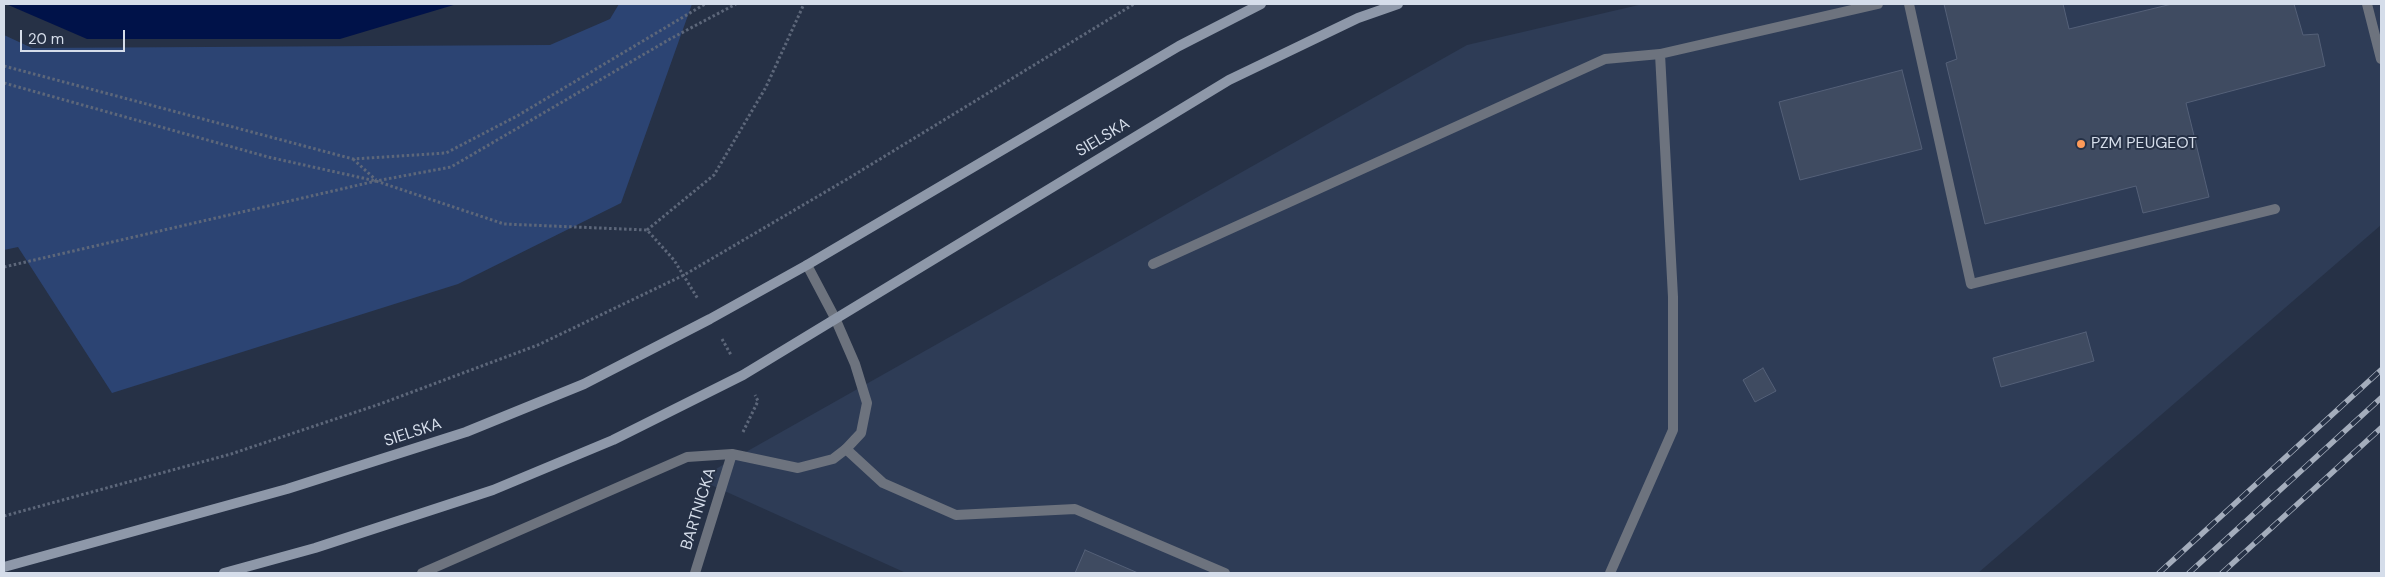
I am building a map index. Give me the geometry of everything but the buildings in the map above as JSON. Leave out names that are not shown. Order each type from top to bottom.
[{"type":"main road","name":"SIELSKA","points":[[4,567],[287,489],[466,432],[584,384],[710,319],[807,265],[1171,51],[1261,4]]},
{"type":"main road","name":"SIELSKA","points":[[224,573],[315,548],[493,490],[613,440],[743,376],[835,318],[1229,80],[1358,18],[1398,4]]},
{"type":"street","points":[[1152,264],[1605,59],[1660,54],[1878,4]]},
{"type":"street","points":[[1910,4],[1971,284],[2275,209]]},
{"type":"street","points":[[2367,4],[2381,59]]},
{"type":"street","points":[[1610,573],[1673,430],[1673,297],[1660,54]]},
{"type":"street","points":[[422,573],[687,456],[732,454],[798,468],[833,459],[846,449],[860,433],[867,404],[855,364],[835,318],[807,265]]},
{"type":"street","points":[[846,449],[883,483],[956,516],[1075,509],[1225,573]]},
{"type":"street","name":"BARTNICKA","points":[[695,573],[732,454]]},
{"type":"path","points":[[4,66],[353,159],[446,153],[517,116],[705,4]]},
{"type":"path","points":[[4,267],[376,181],[451,167],[670,40],[736,4]]},
{"type":"path","points":[[4,84],[268,157],[376,181],[504,224],[647,230],[714,175],[766,87],[804,4]]},
{"type":"path","points":[[4,516],[230,454],[380,404],[538,345],[684,274],[849,178],[1134,4]]},
{"type":"path","points":[[353,159],[376,181]]},
{"type":"path","points":[[647,230],[684,274]]},
{"type":"path","points":[[732,454],[758,400]]},
{"type":"shaded area","points":[[6,4],[457,4],[340,39],[87,39]]},
{"type":"shaded area","points":[[619,4],[692,4],[621,203],[458,284],[112,393],[18,247],[4,250],[4,35],[32,48],[550,45],[610,19]]},
{"type":"shaded area","points":[[1643,4],[2381,4],[2381,225],[1978,573],[906,573],[698,479],[1467,45]]},
{"type":"railway","points":[[2159,573],[2381,370]]},
{"type":"railway","points":[[2189,573],[2381,398]]},
{"type":"railway","points":[[2222,573],[2381,428]]},
{"type":"place","name":"PZM PEUGEOT","points":[[2081,144]]}]
